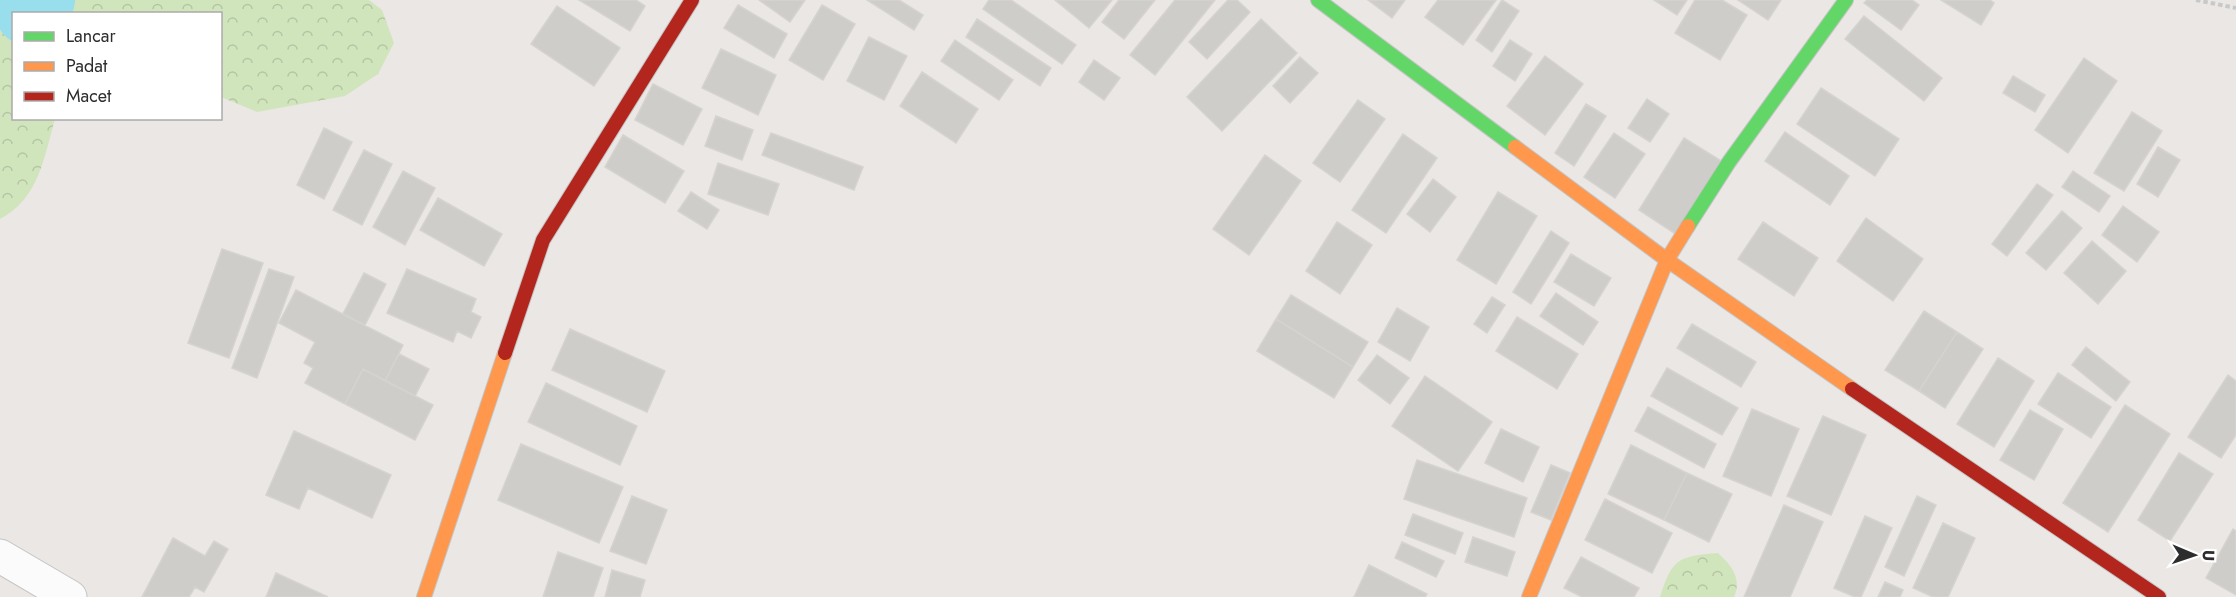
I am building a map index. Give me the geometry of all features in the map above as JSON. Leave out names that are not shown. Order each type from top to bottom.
[{"type":"street","points":[[424,597],[543,240],[692,0]]},
{"type":"street","points":[[1318,0],[1667,260],[2158,597]]},
{"type":"street","points":[[1529,597],[1667,260],[1729,162],[1846,0]]},
{"type":"street","points":[[0,555],[70,597]]},
{"type":"path","points":[[2196,0],[2236,8]]},
{"type":"green space","points":[[0,0],[369,0],[382,10],[394,43],[378,74],[345,96],[257,112],[222,97],[222,12],[12,12],[12,120],[55,120],[43,162],[32,189],[13,211],[0,219]]},
{"type":"green space","points":[[1718,553],[1728,563],[1736,578],[1734,597],[1660,597],[1668,575],[1678,562],[1685,558]]},
{"type":"building","points":[[579,0],[636,0],[645,6],[630,31]]},
{"type":"building","points":[[759,0],[805,0],[790,22]]},
{"type":"building","points":[[867,0],[899,0],[923,15],[914,30]]},
{"type":"building","points":[[989,0],[1011,0],[1076,45],[1062,64],[983,9]]},
{"type":"building","points":[[1055,0],[1112,0],[1089,28]]},
{"type":"building","points":[[1119,0],[1155,0],[1124,39],[1102,22]]},
{"type":"building","points":[[1175,0],[1215,0],[1155,75],[1130,55]]},
{"type":"building","points":[[1228,0],[1237,0],[1250,12],[1207,59],[1189,42]]},
{"type":"building","points":[[1368,0],[1405,0],[1392,18]]},
{"type":"building","points":[[1438,0],[1496,0],[1463,45],[1425,17]]},
{"type":"building","points":[[1502,0],[1519,11],[1492,52],[1476,40]]},
{"type":"building","points":[[1654,0],[1687,0],[1677,15]]},
{"type":"building","points":[[1695,0],[1722,0],[1747,15],[1720,60],[1675,33]]},
{"type":"building","points":[[1738,0],[1781,0],[1768,20]]},
{"type":"building","points":[[1867,0],[1912,0],[1919,5],[1901,30],[1864,3]]},
{"type":"building","points":[[1941,0],[1990,0],[1994,3],[1981,25]]},
{"type":"building","points":[[738,5],[787,34],[774,58],[724,28]]},
{"type":"building","points":[[822,5],[855,24],[823,80],[789,60]]},
{"type":"building","points":[[557,6],[620,48],[594,86],[531,44]]},
{"type":"building","points":[[1864,16],[1942,78],[1924,101],[1845,39]]},
{"type":"building","points":[[977,19],[1051,68],[1040,86],[966,37]]},
{"type":"building","points":[[1261,19],[1297,53],[1222,131],[1187,97]]},
{"type":"building","points":[[869,37],[907,56],[884,100],[847,81]]},
{"type":"building","points":[[955,40],[1013,80],[999,100],[941,61]]},
{"type":"building","points":[[1510,40],[1532,54],[1515,81],[1493,66]]},
{"type":"building","points":[[721,49],[776,75],[758,115],[702,88]]},
{"type":"building","points":[[1545,56],[1583,84],[1545,135],[1507,106]]},
{"type":"building","points":[[1300,57],[1318,73],[1290,103],[1273,86]]},
{"type":"building","points":[[2084,58],[2117,81],[2068,153],[2035,130]]},
{"type":"building","points":[[1094,60],[1120,78],[1104,100],[1079,82]]},
{"type":"building","points":[[922,72],[978,109],[956,143],[900,106]]},
{"type":"building","points":[[2013,76],[2045,95],[2035,112],[2003,93]]},
{"type":"building","points":[[653,84],[702,109],[683,145],[635,120]]},
{"type":"building","points":[[1821,88],[1899,139],[1875,176],[1797,124]]},
{"type":"building","points":[[1647,99],[1669,114],[1650,142],[1628,128]]},
{"type":"building","points":[[1358,100],[1385,119],[1340,182],[1313,163]]},
{"type":"building","points":[[1586,104],[1606,116],[1574,166],[1555,153]]},
{"type":"building","points":[[2132,112],[2162,131],[2124,191],[2094,173]]},
{"type":"building","points":[[716,116],[753,130],[742,160],[705,146]]},
{"type":"building","points":[[324,128],[352,142],[324,199],[297,185]]},
{"type":"building","points":[[1785,132],[1849,176],[1830,205],[1765,161]]},
{"type":"building","points":[[771,133],[863,167],[854,190],[762,155]]},
{"type":"building","points":[[1614,133],[1645,154],[1615,198],[1584,177]]},
{"type":"building","points":[[1403,134],[1437,158],[1386,233],[1352,210]]},
{"type":"building","points":[[623,135],[684,171],[665,203],[605,167]]},
{"type":"building","points":[[1684,138],[1723,162],[1677,235],[1639,210]]},
{"type":"building","points":[[2158,147],[2180,160],[2158,197],[2137,184]]},
{"type":"building","points":[[364,150],[392,164],[362,225],[333,210]]},
{"type":"building","points":[[1265,155],[1301,181],[1249,255],[1213,229]]},
{"type":"building","points":[[718,163],[779,184],[768,215],[708,194]]},
{"type":"building","points":[[403,171],[435,188],[405,245],[373,227]]},
{"type":"building","points":[[2073,171],[2110,196],[2099,212],[2062,187]]},
{"type":"building","points":[[1433,179],[1456,197],[1430,232],[1407,214]]},
{"type":"building","points":[[2037,184],[2053,195],[2007,256],[1992,244]]},
{"type":"building","points":[[691,192],[719,210],[707,229],[678,211]]},
{"type":"building","points":[[1498,192],[1537,216],[1496,284],[1457,260]]},
{"type":"building","points":[[438,198],[502,234],[484,266],[420,230]]},
{"type":"building","points":[[2123,206],[2159,232],[2137,262],[2102,235]]},
{"type":"building","points":[[2062,211],[2082,228],[2046,270],[2026,253]]},
{"type":"building","points":[[1866,218],[1923,259],[1893,301],[1837,261]]},
{"type":"building","points":[[1337,222],[1372,245],[1340,294],[1306,271]]},
{"type":"building","points":[[1763,222],[1818,258],[1794,296],[1738,259]]},
{"type":"building","points":[[1551,231],[1569,243],[1531,304],[1513,292]]},
{"type":"building","points":[[2092,241],[2126,271],[2098,304],[2064,273]]},
{"type":"building","points":[[222,249],[263,263],[229,358],[188,343]]},
{"type":"building","points":[[1571,254],[1611,278],[1594,306],[1554,282]]},
{"type":"building","points":[[269,269],[294,277],[257,378],[232,368]]},
{"type":"building","points":[[407,269],[476,299],[471,312],[481,317],[471,338],[457,331],[453,342],[387,313]]},
{"type":"building","points":[[364,273],[386,284],[365,325],[343,314]]},
{"type":"building","points":[[296,290],[403,345],[385,381],[363,369],[345,404],[305,383],[313,368],[304,363],[315,342],[279,323]]},
{"type":"building","points":[[1556,293],[1598,322],[1583,345],[1540,316]]},
{"type":"building","points":[[1291,295],[1368,342],[1353,367],[1276,319]]},
{"type":"building","points":[[1492,297],[1505,305],[1487,333],[1474,324]]},
{"type":"building","points":[[1397,308],[1429,327],[1410,361],[1378,342]]},
{"type":"building","points":[[1924,311],[1957,332],[1919,391],[1885,370]]},
{"type":"building","points":[[1517,317],[1578,354],[1557,389],[1496,351]]},
{"type":"building","points":[[1276,319],[1353,367],[1334,398],[1257,351]]},
{"type":"building","points":[[1692,324],[1756,362],[1741,387],[1677,348]]},
{"type":"building","points":[[570,329],[665,371],[647,412],[552,370]]},
{"type":"building","points":[[1957,332],[1983,349],[1945,408],[1919,391]]},
{"type":"building","points":[[2086,347],[2130,382],[2116,401],[2072,365]]},
{"type":"building","points":[[399,354],[429,369],[415,396],[385,381]]},
{"type":"building","points":[[1377,355],[1409,378],[1390,404],[1358,380]]},
{"type":"building","points":[[1998,358],[2034,381],[1994,447],[1957,424]]},
{"type":"building","points":[[1667,368],[1738,408],[1722,435],[1651,396]]},
{"type":"building","points":[[363,369],[433,405],[415,440],[345,404]]},
{"type":"building","points":[[2058,373],[2111,407],[2091,438],[2038,404]]},
{"type":"building","points":[[2228,375],[2236,381],[2236,435],[2221,458],[2188,437]]},
{"type":"building","points":[[1425,376],[1492,422],[1458,471],[1392,426]]},
{"type":"building","points":[[546,383],[637,426],[620,465],[528,422]]},
{"type":"building","points":[[2125,405],[2170,434],[2108,532],[2063,503]]},
{"type":"building","points":[[1648,407],[1716,444],[1704,468],[1635,431]]},
{"type":"building","points":[[1752,409],[1799,429],[1771,496],[1723,476]]},
{"type":"building","points":[[2030,410],[2063,429],[2034,480],[2000,460]]},
{"type":"building","points":[[1823,416],[1866,435],[1831,515],[1787,496]]},
{"type":"building","points":[[1501,429],[1539,447],[1523,482],[1485,463]]},
{"type":"building","points":[[294,431],[391,475],[372,518],[308,488],[299,509],[266,495]]},
{"type":"building","points":[[521,444],[623,487],[599,543],[498,500]]},
{"type":"building","points":[[1631,445],[1687,473],[1664,520],[1608,494]]},
{"type":"building","points":[[2179,453],[2213,474],[2170,541],[2138,520]]},
{"type":"building","points":[[1417,460],[1527,498],[1514,537],[1404,499]]},
{"type":"building","points":[[1551,465],[1570,473],[1551,520],[1531,512]]},
{"type":"building","points":[[1687,473],[1732,494],[1709,542],[1664,520]]},
{"type":"building","points":[[632,496],[667,510],[646,564],[610,551]]},
{"type":"building","points":[[1917,496],[1936,505],[1904,576],[1885,567]]},
{"type":"building","points":[[1605,499],[1672,533],[1652,573],[1585,540]]},
{"type":"building","points":[[1784,505],[1823,522],[1790,597],[1744,597]]},
{"type":"building","points":[[1413,514],[1463,533],[1455,554],[1405,535]]},
{"type":"building","points":[[1865,516],[1892,528],[1861,597],[1855,597],[1834,588]]},
{"type":"building","points":[[1943,523],[1975,538],[1948,597],[1933,597],[1913,588]]},
{"type":"building","points":[[2233,529],[2236,531],[2236,595],[2206,578]]},
{"type":"building","points":[[1473,537],[1515,552],[1507,576],[1465,562]]},
{"type":"building","points":[[173,538],[205,556],[214,541],[228,549],[204,592],[195,587],[189,597],[142,597]]},
{"type":"building","points":[[1402,542],[1444,561],[1436,577],[1395,558]]},
{"type":"building","points":[[558,552],[603,568],[593,597],[543,597]]},
{"type":"building","points":[[1581,557],[1639,588],[1634,597],[1582,597],[1564,588]]},
{"type":"building","points":[[1369,565],[1427,594],[1425,597],[1354,597]]},
{"type":"building","points":[[612,570],[645,580],[640,597],[605,597]]},
{"type":"building","points":[[276,573],[328,597],[266,597]]},
{"type":"building","points":[[1885,582],[1903,590],[1900,597],[1878,597]]},
{"type":"waterway","points":[[29,12],[44,0]]},
{"type":"traffic: fast","points":[[1318,0],[1515,147]]},
{"type":"traffic: fast","points":[[1688,226],[1729,162],[1846,0]]},
{"type":"traffic: slow","points":[[1515,147],[1667,260],[1852,389]]},
{"type":"traffic: slow","points":[[1529,597],[1667,260],[1688,226]]},
{"type":"traffic: slow","points":[[424,597],[505,353]]},
{"type":"traffic: jam","points":[[505,353],[543,240],[692,0]]},
{"type":"traffic: jam","points":[[1852,389],[2159,597]]}]
